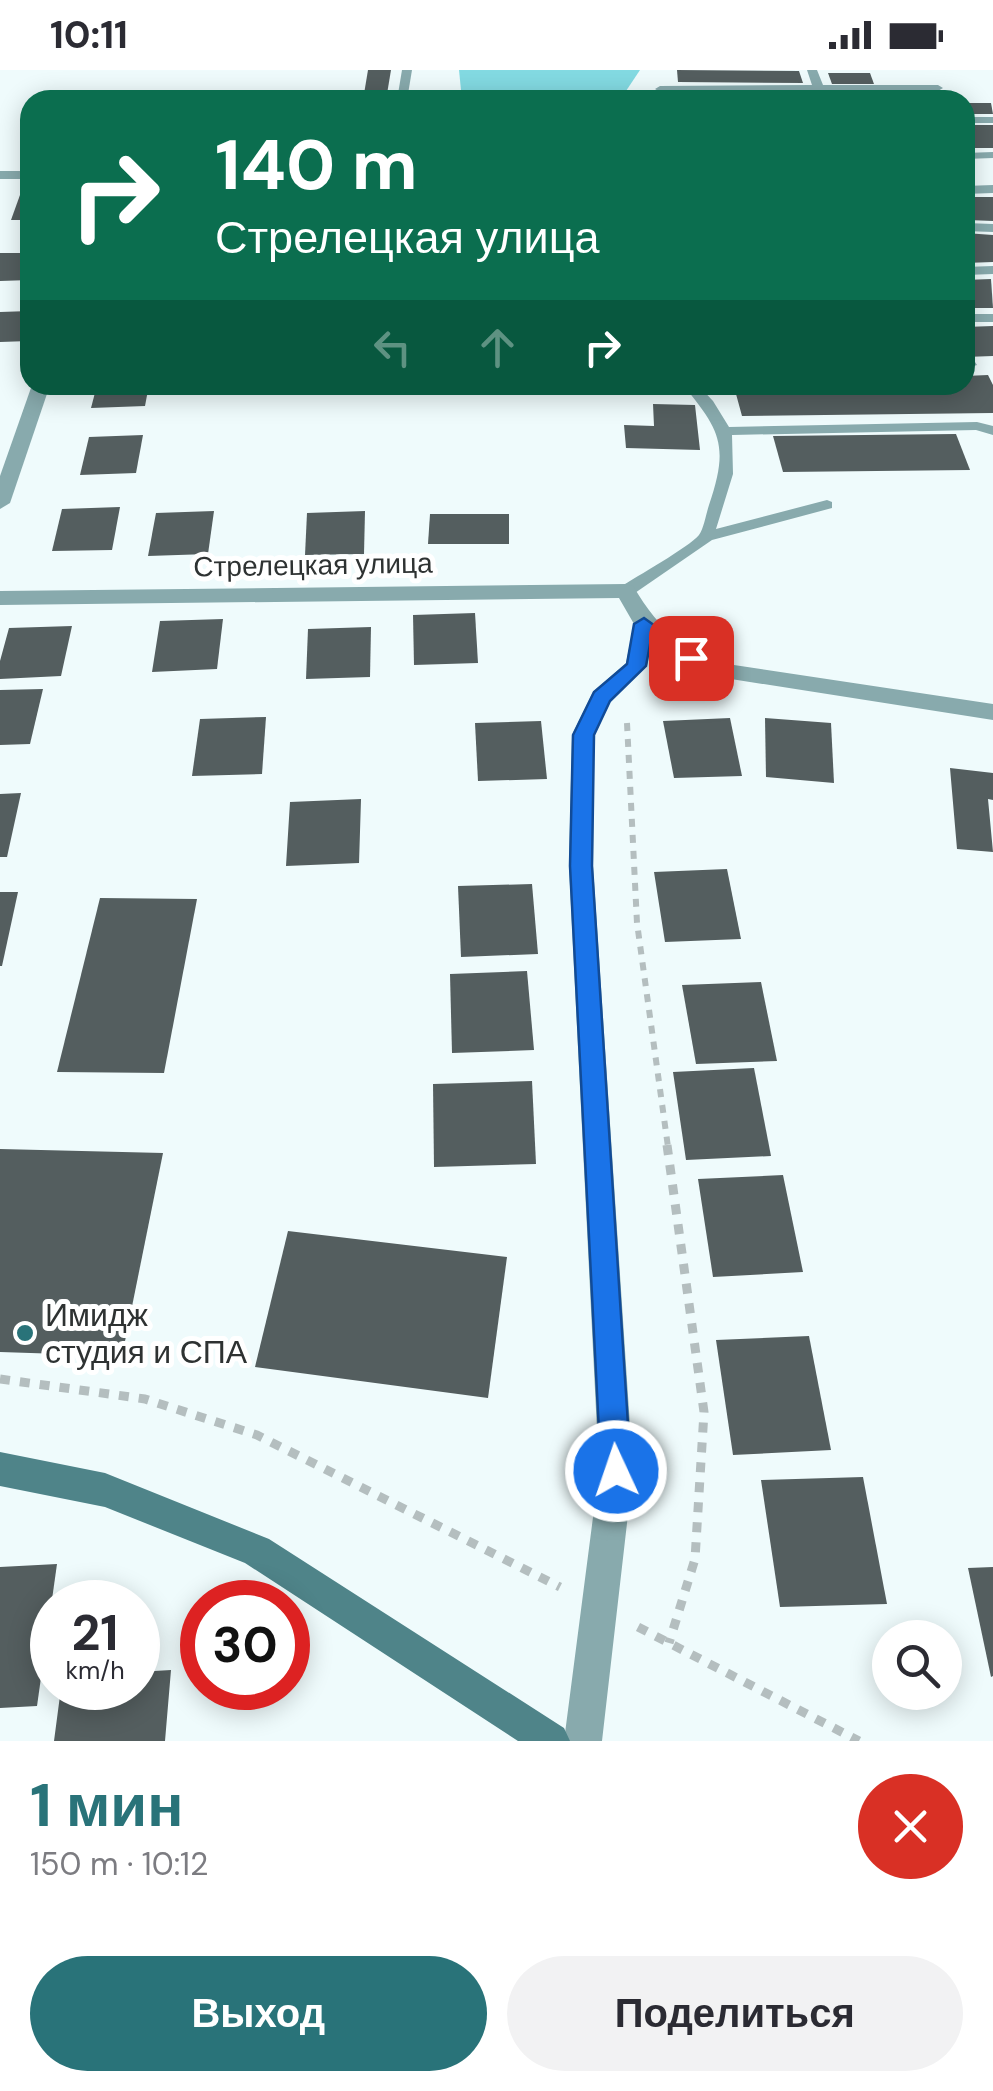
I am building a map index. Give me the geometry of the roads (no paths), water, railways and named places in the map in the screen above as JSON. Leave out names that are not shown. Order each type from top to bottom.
[{"type":"street","points":[[0,503],[38,395]]},
{"type":"street","points":[[626,591],[644,624],[691,658],[731,672],[993,712]]},
{"type":"street","name":"Стрелецкая улица","points":[[0,598],[626,591]]},
{"type":"street","points":[[584,1741],[616,1471],[581,866],[584,735],[602,697],[636,666],[644,624]]},
{"type":"street","points":[[0,1469],[105,1490],[257,1552],[551,1741]]},
{"type":"lane","points":[[812,70],[818,90],[938,88]]},
{"type":"lane","points":[[701,395],[727,431],[729,470],[706,537]]},
{"type":"lane","points":[[727,431],[957,426],[993,430]]},
{"type":"lane","points":[[626,591],[706,537],[827,505]]},
{"type":"place","name":"Имидж студия и СПА","points":[[25,1333]]}]
